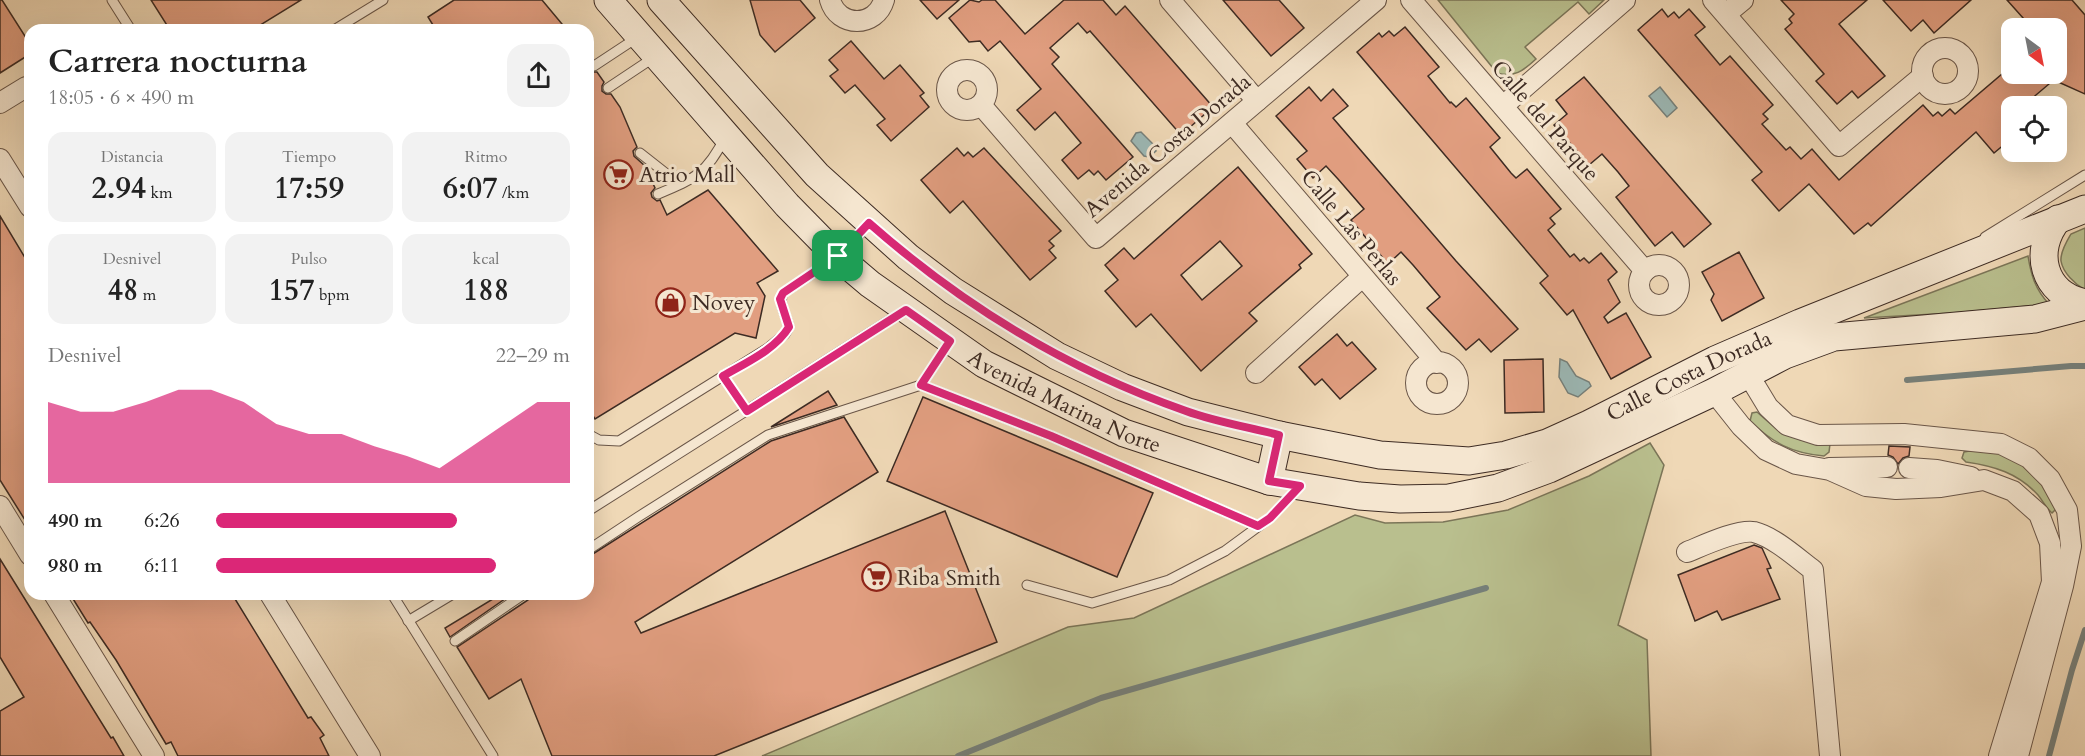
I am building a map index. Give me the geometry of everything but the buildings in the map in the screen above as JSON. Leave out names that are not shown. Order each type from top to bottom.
[{"type":"main road","name":"Avenida Marina Norte","points":[[608,0],[787,205],[870,284],[984,364],[1124,433],[1269,481]]},
{"type":"main road","name":"Avenida Marina Norte","points":[[661,0],[817,175],[908,257],[953,291],[1057,356],[1122,387],[1188,412],[1279,435]]},
{"type":"main road","name":"Calle Costa Dorada","points":[[1279,435],[1380,455],[1469,461],[1506,455],[1547,443],[1715,360],[1800,323],[2085,209]]},
{"type":"main road","points":[[2058,219],[2044,247],[2045,268],[2049,278],[2062,294],[2085,305]]},
{"type":"main road","name":"Calle Costa Dorada","points":[[1269,481],[1359,496],[1400,499],[1449,498],[1498,488],[1549,469],[1714,392],[1785,356],[1834,337],[2035,319],[2085,305]]},
{"type":"main road","points":[[1269,481],[1279,435]]},
{"type":"street","points":[[830,0],[842,18],[859,21],[877,14],[884,0]]},
{"type":"street","points":[[1170,0],[1257,101]]},
{"type":"street","name":"Avenida Costa Dorada","points":[[981,105],[1096,238],[1376,0]]},
{"type":"street","name":"Calle del Parque","points":[[1411,0],[1645,270]]},
{"type":"street","points":[[1503,106],[1625,0]]},
{"type":"street","points":[[1743,0],[1720,7],[1839,146],[1923,75]]},
{"type":"street","points":[[0,103],[24,88]]},
{"type":"street","name":"Calle Las Perlas","points":[[1232,123],[1437,363]]},
{"type":"street","points":[[0,159],[24,197]]},
{"type":"street","points":[[1256,373],[1362,277]]},
{"type":"street","points":[[1748,374],[1768,406],[1787,425],[1818,435],[1904,434],[2001,444],[2029,458],[2050,479],[2067,510],[2071,546],[2063,586],[2018,756]]},
{"type":"street","points":[[1714,392],[1741,426],[1766,450],[1796,464],[1823,468],[1887,467]]},
{"type":"street","points":[[1823,468],[1866,486],[1886,488],[1941,487],[1984,480]]},
{"type":"street","points":[[1909,468],[1937,470],[1984,480],[2013,491],[2039,514],[2050,543],[2052,582],[1999,756]]},
{"type":"street","points":[[0,506],[24,545]]},
{"type":"street","points":[[1687,552],[1723,538],[1753,532],[1780,545],[1813,570],[1830,756]]},
{"type":"street","points":[[58,600],[154,756]]},
{"type":"street","points":[[274,600],[370,756]]},
{"type":"lane","points":[[112,0],[127,24]]},
{"type":"lane","points":[[344,24],[383,0]]},
{"type":"lane","points":[[594,66],[648,46]]},
{"type":"lane","points":[[608,88],[648,46]]},
{"type":"lane","points":[[658,194],[692,180],[708,166],[726,135]]},
{"type":"lane","points":[[640,153],[668,176],[692,180]]},
{"type":"lane","points":[[1932,270],[2085,175]]},
{"type":"lane","points":[[594,437],[599,440],[619,441],[768,348],[785,334],[789,327],[780,299],[783,293],[838,256],[869,223]]},
{"type":"lane","points":[[594,507],[906,310]]},
{"type":"lane","points":[[594,546],[768,435],[921,385],[950,341]]},
{"type":"lane","points":[[723,376],[747,411]]},
{"type":"lane","points":[[921,385],[1051,436],[1258,526]]},
{"type":"lane","points":[[1027,585],[1092,603],[1169,580],[1225,551],[1270,518],[1300,486]]},
{"type":"lane","points":[[396,600],[493,756]]},
{"type":"lane","points":[[408,621],[443,600]]},
{"type":"lane","points":[[454,641],[515,600]]},
{"type":"green space","points":[[1438,0],[1604,0],[1589,14],[1578,2],[1525,47],[1536,59],[1522,70],[1508,75],[1497,73]]},
{"type":"green space","points":[[2085,228],[2085,290],[2067,274],[2061,258],[2071,234]]},
{"type":"green space","points":[[2028,256],[2034,282],[2049,304],[1864,318]]},
{"type":"green space","points":[[1757,412],[1780,432],[1801,440],[1830,444],[1829,452],[1824,456],[1812,455],[1783,446],[1750,421],[1752,413]]},
{"type":"green space","points":[[1650,443],[1664,465],[1618,625],[1647,640],[1651,756],[762,756],[1068,627],[1134,618],[1355,515],[1385,523],[1443,522],[1508,510],[1589,476]]},
{"type":"green space","points":[[1980,449],[2009,457],[2028,467],[2042,484],[2056,509],[2052,513],[2030,487],[2014,476],[1996,468],[1966,462],[1962,458],[1964,452]]},
{"type":"water","points":[[1660,87],[1677,108],[1667,117],[1649,96]]},
{"type":"water","points":[[1141,132],[1155,146],[1156,151],[1149,157],[1144,156],[1131,141],[1136,133]]},
{"type":"water","points":[[1560,359],[1567,362],[1576,376],[1589,382],[1591,386],[1578,397],[1568,393],[1559,377]]},
{"type":"waterway","points":[[1907,380],[2085,366]]},
{"type":"waterway","points":[[958,756],[1101,698],[1486,588]]},
{"type":"waterway","points":[[2049,756],[2085,630]]},
{"type":"place","name":"Atrio Mall","points":[[618,174]]},
{"type":"place","name":"Novey","points":[[671,302]]},
{"type":"place","name":"Riba Smith","points":[[876,577]]},
{"type":"route","points":[[869,223],[908,257],[953,291],[1057,356],[1122,387],[1188,412],[1279,435],[1269,481],[1300,486],[1270,518],[1258,526],[1051,436],[921,385],[950,341],[906,310],[747,411],[723,376],[768,348],[785,334],[789,327],[780,299],[783,293],[838,256],[869,223]]}]
